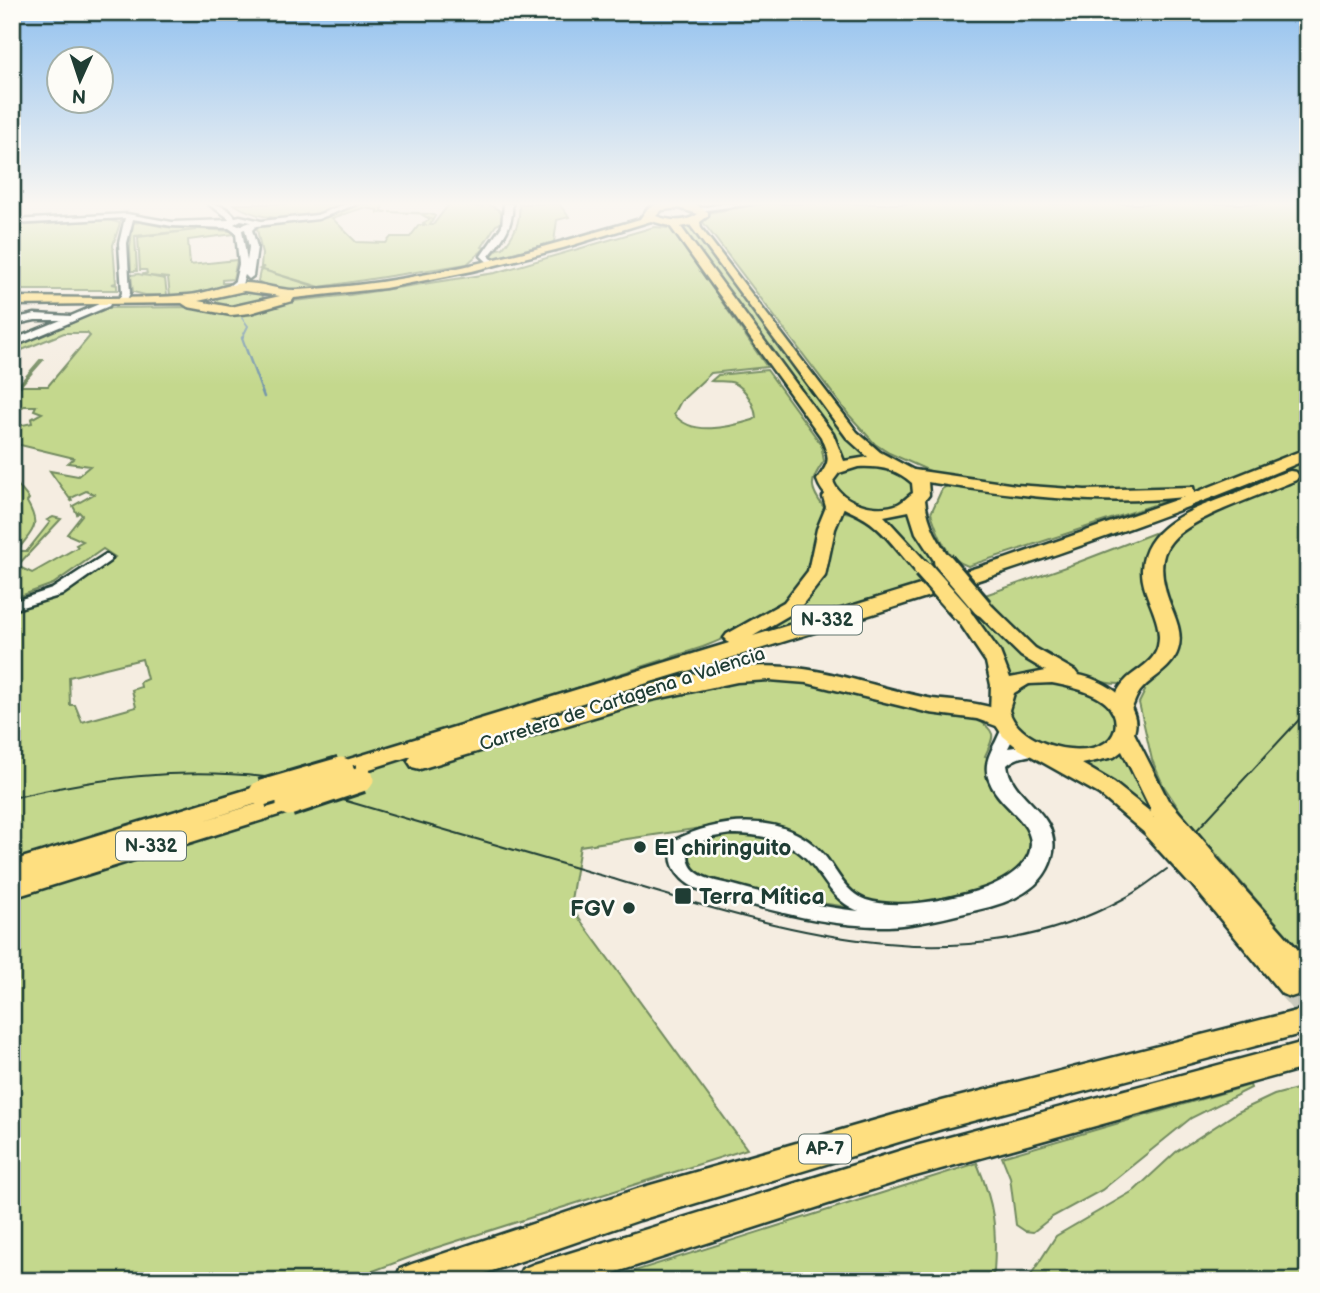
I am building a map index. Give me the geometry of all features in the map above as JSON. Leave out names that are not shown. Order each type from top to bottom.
[{"type":"highway","points":[[914,475],[1049,495],[1135,498],[1195,490],[1307,460]]},
{"type":"highway","points":[[1121,708],[1130,688],[1159,666],[1167,651],[1170,637],[1167,618],[1156,595],[1150,570],[1156,549],[1164,536],[1191,519],[1307,460]]},
{"type":"highway","name":"Carretera de Cartagena a Valencia","points":[[12,871],[262,793],[351,775],[973,588],[1086,550],[1307,460]]},
{"type":"highway","points":[[480,735],[512,714],[701,653],[775,617],[791,606],[818,572],[826,529],[835,507],[841,502]]},
{"type":"highway","points":[[480,735],[690,682],[723,676],[770,673],[815,677],[935,707],[980,710],[1005,725]]},
{"type":"highway","name":"Carretera de Cartagena a Valencia","points":[[12,888],[289,803],[351,775]]},
{"type":"highway","name":"AP-7","points":[[412,1281],[640,1204],[880,1133],[1080,1078],[1308,1020]]},
{"type":"highway","name":"AP-7","points":[[534,1281],[900,1166],[1308,1054]]},
{"type":"main road","points":[[12,302],[32,307],[188,303],[241,311],[267,298],[375,285],[485,264]]},
{"type":"main road","points":[[12,302],[190,299],[229,289],[255,288],[267,298],[282,299],[376,288],[495,264]]},
{"type":"main road","points":[[700,264],[828,437],[837,458],[835,468]]},
{"type":"main road","points":[[724,264],[852,435],[876,455],[914,475],[923,488],[916,509],[921,527],[943,561],[982,607],[1028,652],[1097,689],[1121,708],[1128,724],[1126,736],[1118,746],[1105,754],[1076,757],[1042,750]]},
{"type":"main road","points":[[215,309],[207,304],[216,294]]},
{"type":"main road","points":[[896,466],[870,462],[835,468],[827,474],[825,490],[841,502],[880,521],[962,613],[988,649],[1002,675],[998,708],[1005,725],[1159,820],[1299,982]]},
{"type":"main road","points":[[841,502],[865,510],[895,509],[917,501]]},
{"type":"main road","points":[[1001,696],[1010,686],[1032,678],[1061,677],[1081,682]]},
{"type":"main road","points":[[1126,736],[1159,820]]},
{"type":"street","points":[[123,300],[126,293],[124,264]]},
{"type":"street","points":[[229,289],[239,282],[243,264]]},
{"type":"street","points":[[251,264],[248,280],[255,288]]},
{"type":"street","points":[[12,344],[51,322],[90,312],[106,304]]},
{"type":"street","points":[[25,318],[32,307],[51,322]]},
{"type":"street","points":[[12,322],[25,318],[51,322]]},
{"type":"street","points":[[12,606],[57,592],[106,558]]},
{"type":"street","points":[[1005,725],[994,770],[1002,789],[1030,819],[1037,834],[1038,846],[1032,868],[1026,876],[1006,889],[969,900],[905,911],[872,909],[854,902],[834,887],[813,853],[792,839],[764,830],[733,829],[689,839],[681,844],[678,853],[681,868],[692,879],[775,903],[815,912],[858,917],[903,918],[1001,898],[1016,892],[1031,879],[1041,864],[1045,849],[1038,820],[1004,783],[999,770],[1000,760],[1013,752],[1042,750]]},
{"type":"green space","points":[[12,264],[115,264],[116,283],[112,284],[117,285],[117,290],[12,290]]},
{"type":"green space","points":[[131,264],[137,264],[137,271],[131,271]]},
{"type":"green space","points":[[140,264],[236,264],[233,279],[222,280],[222,283],[231,283],[198,294],[170,295],[168,278],[141,275],[147,273],[146,270],[140,270]]},
{"type":"green space","points":[[261,264],[465,264],[320,287],[260,269],[264,267]]},
{"type":"green space","points":[[525,264],[696,264],[767,367],[711,373],[681,401],[674,414],[690,426],[700,428],[722,427],[753,420],[756,418],[754,408],[738,385],[711,381],[718,375],[767,370],[821,444],[824,461],[813,485],[825,509],[820,546],[808,575],[784,603],[754,624],[703,647],[444,731],[461,758],[641,702],[736,679],[809,680],[977,719],[984,724],[992,735],[985,756],[990,758],[1029,828],[1032,844],[1024,867],[990,891],[898,908],[872,903],[852,892],[801,840],[715,826],[580,846],[570,906],[747,1149],[435,1248],[346,1281],[12,1281],[12,611],[61,594],[115,557],[103,549],[53,584],[12,599],[12,530],[17,510],[12,478],[29,499],[27,502],[34,518],[31,533],[17,551],[27,551],[50,522],[47,520],[53,517],[61,519],[17,566],[32,573],[78,547],[76,545],[83,541],[67,534],[82,515],[79,512],[77,514],[73,506],[94,494],[86,491],[71,498],[72,502],[50,471],[78,476],[90,466],[68,463],[74,458],[12,443],[12,422],[18,426],[32,423],[31,419],[42,413],[34,410],[36,406],[24,406],[12,412],[12,386],[18,386],[40,360],[43,360],[20,386],[48,386],[90,336],[87,333],[64,333],[12,354],[12,349],[70,321],[107,308],[191,307],[221,315],[250,313],[284,302],[495,273]],"holes":[[[142,659],[147,679],[140,682],[141,687],[132,690],[136,707],[82,722],[75,705],[70,705],[69,677]]]},
{"type":"green space","points":[[709,264],[724,264],[878,460],[842,462],[834,438]]},
{"type":"green space","points":[[735,264],[1308,264],[1308,959],[1185,818],[1163,785],[1152,760],[1139,703],[1145,691],[1140,688],[1165,668],[1161,556],[1179,534],[1218,510],[1186,493],[1061,493],[941,476],[875,444],[849,415]]},
{"type":"green space","points":[[260,271],[317,287],[286,289],[265,285],[258,281]]},
{"type":"green space","points":[[131,275],[165,279],[167,295],[133,292]]},
{"type":"green space","points":[[244,290],[262,294],[263,298],[241,307],[217,304],[216,300],[222,295]]},
{"type":"green space","points":[[877,465],[911,477],[914,497],[892,505],[873,507],[854,502],[833,490],[833,476],[850,466]]},
{"type":"green space","points":[[951,484],[1069,499],[1110,501],[1175,498],[968,566],[960,563],[948,552],[931,513],[942,489]]},
{"type":"green space","points":[[910,509],[941,567],[931,569],[897,529],[874,513]]},
{"type":"green space","points":[[839,511],[853,514],[877,528],[925,584],[764,633],[762,630],[791,612]]},
{"type":"green space","points":[[1162,530],[1164,646],[1126,684],[1105,683],[1065,668],[1029,642],[985,595],[1071,565]]},
{"type":"green space","points":[[977,609],[1054,674],[1036,673],[1009,680],[967,612]]},
{"type":"green space","points":[[1050,682],[1080,688],[1106,704],[1119,720],[1114,741],[1086,753],[1048,748],[1017,730],[1007,707],[1010,700],[1024,688]]},
{"type":"green space","points":[[1127,749],[1308,987],[1308,998],[1280,963],[1078,763],[1104,760]]},
{"type":"green space","points":[[754,833],[782,841],[803,854],[835,896],[861,913],[841,906],[800,900],[787,901],[693,874],[683,855],[692,844],[705,838]]},
{"type":"green space","points":[[1250,1085],[1251,1088],[1191,1118],[1102,1190],[1052,1217],[1033,1232],[1025,1231],[1016,1225],[1010,1177],[1002,1157]]},
{"type":"green space","points":[[1308,1086],[1308,1281],[1027,1281],[1056,1236],[1135,1190],[1176,1152],[1238,1112],[1274,1095]]},
{"type":"green space","points":[[977,1163],[991,1204],[994,1229],[994,1272],[987,1281],[603,1281]]},
{"type":"waterway","points":[[242,318],[248,326],[243,336]]},
{"type":"waterway","points":[[244,335],[242,338],[264,397]]},
{"type":"tunnel","points":[[1291,986],[1308,1006]]},
{"type":"tram line","points":[[1196,831],[1308,710]]},
{"type":"tram line","points":[[12,798],[138,776],[201,773],[265,777],[722,911],[789,928],[857,940],[924,945],[991,942],[1058,927],[1123,899],[1167,869]]},
{"type":"place","name":"El chiringuito","points":[[640,847]]},
{"type":"place","name":"Terra Mítica","points":[[683,896]]},
{"type":"place","name":"FGV","points":[[629,908]]}]
